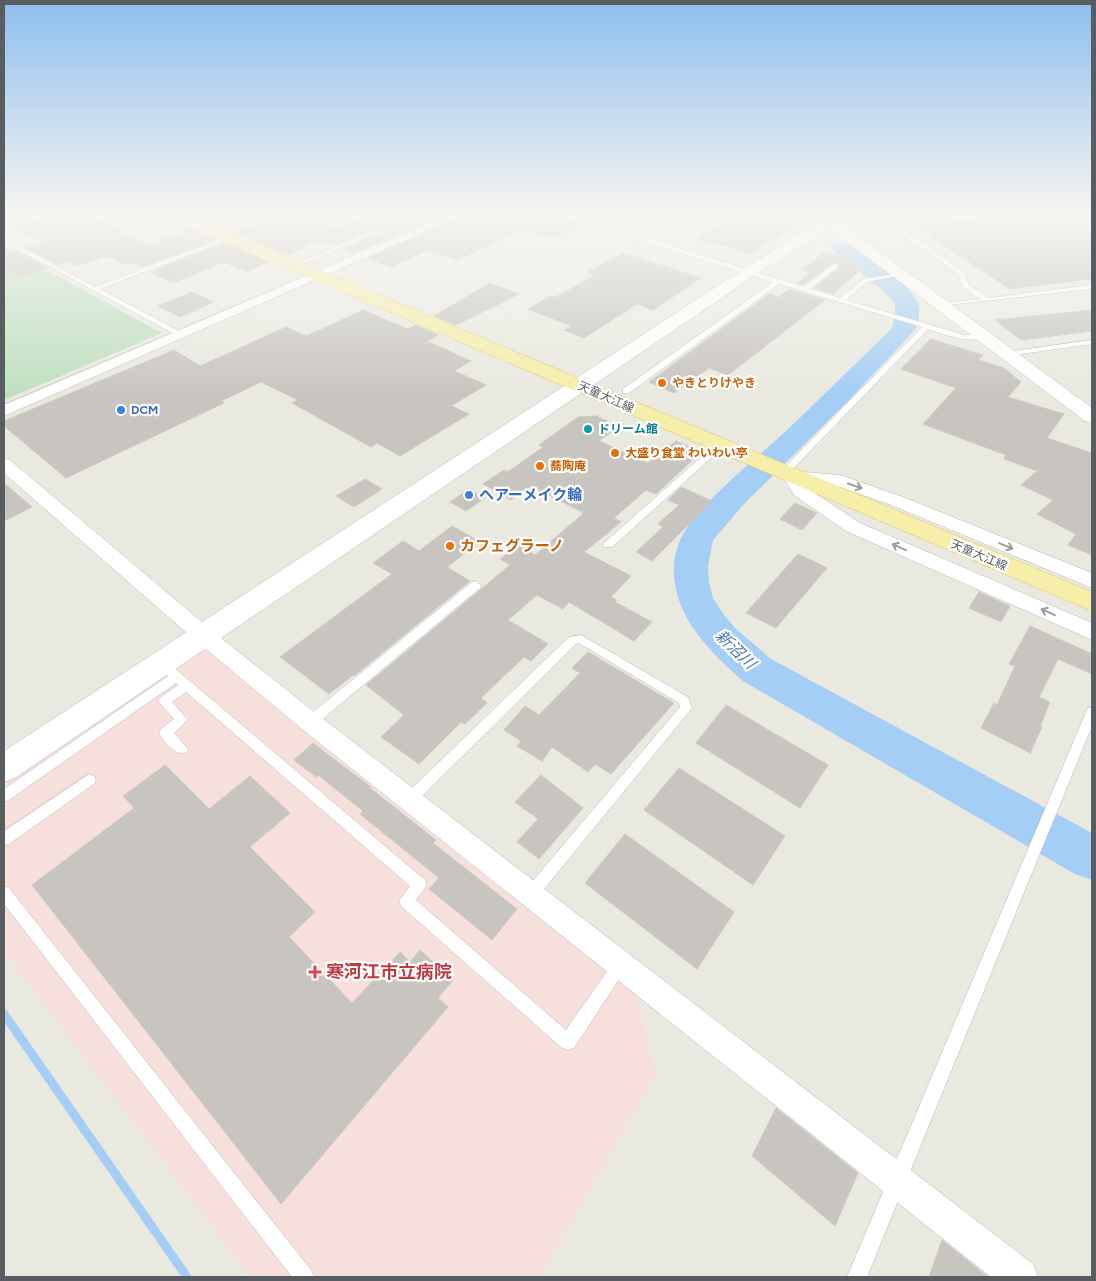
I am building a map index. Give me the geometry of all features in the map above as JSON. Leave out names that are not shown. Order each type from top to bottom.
[{"type":"main road","name":"天童大江線","points":[[316,275],[1092,602]]},
{"type":"street","points":[[4,411],[178,334],[322,275]]},
{"type":"street","points":[[4,768],[175,675],[203,635],[581,386],[745,275]]},
{"type":"street","points":[[893,275],[941,305],[1092,417]]},
{"type":"street","points":[[4,464],[203,635],[310,722],[1020,1277]]},
{"type":"street","points":[[784,473],[834,479],[897,501],[1092,581]]},
{"type":"street","points":[[784,473],[801,492],[853,527],[1092,632]]},
{"type":"lane","points":[[68,275],[178,334]]},
{"type":"lane","points":[[94,289],[132,275]]},
{"type":"lane","points":[[754,275],[965,337],[982,336]]},
{"type":"lane","points":[[805,290],[825,275]]},
{"type":"lane","points":[[841,300],[865,280],[893,275]]},
{"type":"lane","points":[[962,275],[964,284],[988,300]]},
{"type":"lane","points":[[626,391],[778,282]]},
{"type":"lane","points":[[941,305],[1092,287]]},
{"type":"lane","points":[[784,473],[927,326]]},
{"type":"lane","points":[[1007,354],[1092,342]]},
{"type":"lane","points":[[608,545],[719,446]]},
{"type":"lane","points":[[310,722],[476,585]]},
{"type":"lane","points":[[410,799],[573,640],[581,640],[684,700],[686,708],[531,894]]},
{"type":"lane","points":[[175,675],[164,701],[182,720],[165,734],[182,750]]},
{"type":"lane","points":[[4,796],[175,675]]},
{"type":"lane","points":[[175,675],[420,885],[406,901],[568,1042],[620,966]]},
{"type":"lane","points":[[857,1277],[1092,712]]},
{"type":"lane","points":[[4,839],[89,780]]},
{"type":"lane","points":[[4,893],[304,1277]]},
{"type":"shaded area","name":"寒河江市立病院","points":[[197,640],[636,993],[656,1074],[540,1277],[250,1277],[4,952],[4,772]]},
{"type":"green space","points":[[4,275],[55,275],[162,333],[4,400]]},
{"type":"building","points":[[14,275],[28,275],[19,278]]},
{"type":"building","points":[[156,275],[193,275],[173,283]]},
{"type":"building","points":[[595,275],[691,275],[701,278],[653,310],[637,304],[584,338],[564,330],[572,326],[528,309],[551,296],[556,297]]},
{"type":"building","points":[[808,275],[817,275],[804,285],[797,283]]},
{"type":"building","points":[[831,275],[854,275],[833,294],[814,288]]},
{"type":"building","points":[[989,275],[1092,275],[1092,279],[1010,289]]},
{"type":"building","points":[[490,283],[519,294],[456,325],[434,316]]},
{"type":"building","points":[[789,289],[825,300],[728,375],[709,368],[674,393],[649,382],[769,294],[779,297]]},
{"type":"building","points":[[192,292],[214,302],[180,317],[158,306]]},
{"type":"building","points":[[363,310],[408,329],[416,325],[438,335],[427,341],[471,361],[454,371],[486,385],[451,406],[469,414],[400,456],[377,443],[371,447],[292,403],[298,400],[261,382],[221,401],[224,403],[66,478],[4,426],[4,421],[174,350],[200,366],[286,327],[307,336]]},
{"type":"building","points":[[1092,310],[1092,331],[1021,340],[995,320]]},
{"type":"building","points":[[931,339],[983,355],[979,360],[1004,368],[1021,382],[1008,397],[1064,414],[1047,438],[1092,453],[1092,555],[1068,545],[1076,534],[1037,514],[1053,500],[1021,485],[1037,471],[1004,459],[1006,455],[923,424],[956,388],[901,369]]},
{"type":"building","points":[[596,416],[619,426],[599,441],[648,463],[676,441],[701,452],[656,494],[646,490],[614,518],[621,522],[584,552],[631,576],[611,597],[617,600],[615,602],[652,622],[634,641],[569,602],[563,609],[537,595],[508,620],[548,644],[531,661],[524,657],[481,698],[487,703],[465,724],[461,722],[419,764],[381,737],[404,715],[366,685],[510,565],[500,559],[519,545],[535,555],[584,513],[531,486],[511,500],[483,484],[504,470],[508,472],[543,447],[539,445],[578,417]]},
{"type":"building","points":[[365,479],[382,489],[354,507],[336,496]]},
{"type":"building","points":[[4,483],[32,507],[4,521]]},
{"type":"building","points":[[681,487],[712,501],[652,561],[636,552],[663,527],[658,524],[679,505],[668,500]]},
{"type":"building","points":[[469,489],[485,498],[466,511],[450,502]]},
{"type":"building","points":[[795,503],[817,513],[802,530],[780,519]]},
{"type":"building","points":[[452,526],[480,542],[447,567],[470,581],[354,676],[329,694],[280,657],[392,574],[373,563],[403,541],[419,551]]},
{"type":"building","points":[[798,554],[827,568],[776,628],[746,613]]},
{"type":"building","points":[[979,592],[1010,606],[1001,622],[969,608]]},
{"type":"building","points":[[1030,626],[1092,654],[1092,674],[1058,659],[1039,697],[1050,702],[1040,726],[1042,727],[1030,753],[981,728],[994,703],[997,705],[1015,666],[1009,664]]},
{"type":"building","points":[[588,652],[674,703],[611,774],[595,764],[588,772],[552,747],[542,761],[517,746],[521,741],[504,730],[525,706],[539,715],[580,673],[572,668]]},
{"type":"building","points":[[726,705],[828,765],[800,808],[696,743]]},
{"type":"building","points":[[313,743],[371,787],[436,840],[433,843],[517,909],[492,940],[429,889],[439,878],[360,814],[363,811],[318,775],[316,777],[294,760]]},
{"type":"building","points":[[165,765],[209,809],[250,776],[290,813],[250,847],[315,912],[289,937],[352,1003],[400,952],[410,962],[420,950],[453,980],[438,998],[448,1007],[281,1204],[32,885],[134,808],[123,796]]},
{"type":"building","points":[[679,768],[785,836],[753,885],[644,810]]},
{"type":"building","points":[[541,775],[583,808],[539,859],[517,842],[538,819],[515,802]]},
{"type":"building","points":[[625,834],[734,912],[697,969],[585,883]]},
{"type":"building","points":[[776,1108],[858,1173],[835,1226],[752,1156]]},
{"type":"building","points":[[942,1240],[988,1277],[929,1277]]},
{"type":"waterway","name":"新沼川","points":[[877,275],[895,290],[906,303],[906,320],[903,330],[823,411],[734,496],[700,534],[695,545],[691,563],[691,582],[695,598],[702,612],[721,638],[757,670],[1092,858]]},
{"type":"waterway","points":[[4,1014],[187,1277]]},
{"type":"place","name":"やきとりけやき","points":[[662,383]]},
{"type":"place","name":"DCM","points":[[121,410]]},
{"type":"place","name":"ドリーム館","points":[[588,429]]},
{"type":"place","name":"大盛り食堂 わいわい亭","points":[[615,453]]},
{"type":"place","name":"蕎陶庵","points":[[540,466]]},
{"type":"place","name":"ヘアーメイク輪","points":[[469,495]]},
{"type":"place","name":"カフェグラーノ","points":[[450,546]]},
{"type":"place","name":"寒河江市立病院","points":[[315,972]]}]
